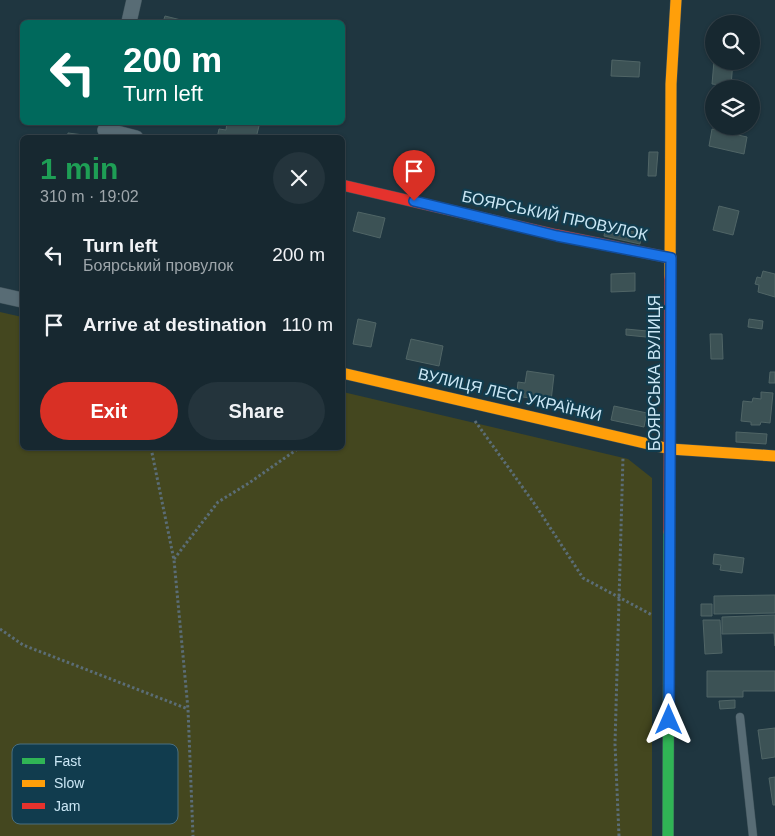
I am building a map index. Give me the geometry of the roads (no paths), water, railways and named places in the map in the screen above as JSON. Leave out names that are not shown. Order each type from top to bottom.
[{"type":"street","points":[[129,20],[134,0]]},
{"type":"street","name":"БОЯРСЬКА ВУЛИЦЯ","points":[[668,836],[672,84],[676,0]]},
{"type":"street","points":[[105,130],[124,135]]},
{"type":"street","name":"БОЯРСЬКИЙ ПРОВУЛОК","points":[[345,186],[557,236],[671,258]]},
{"type":"street","points":[[0,295],[20,300]]},
{"type":"street","name":"ВУЛИЦЯ ЛЕСІ УКРАЇНКИ","points":[[345,374],[670,450],[775,456]]},
{"type":"lane","points":[[740,717],[753,836]]}]
